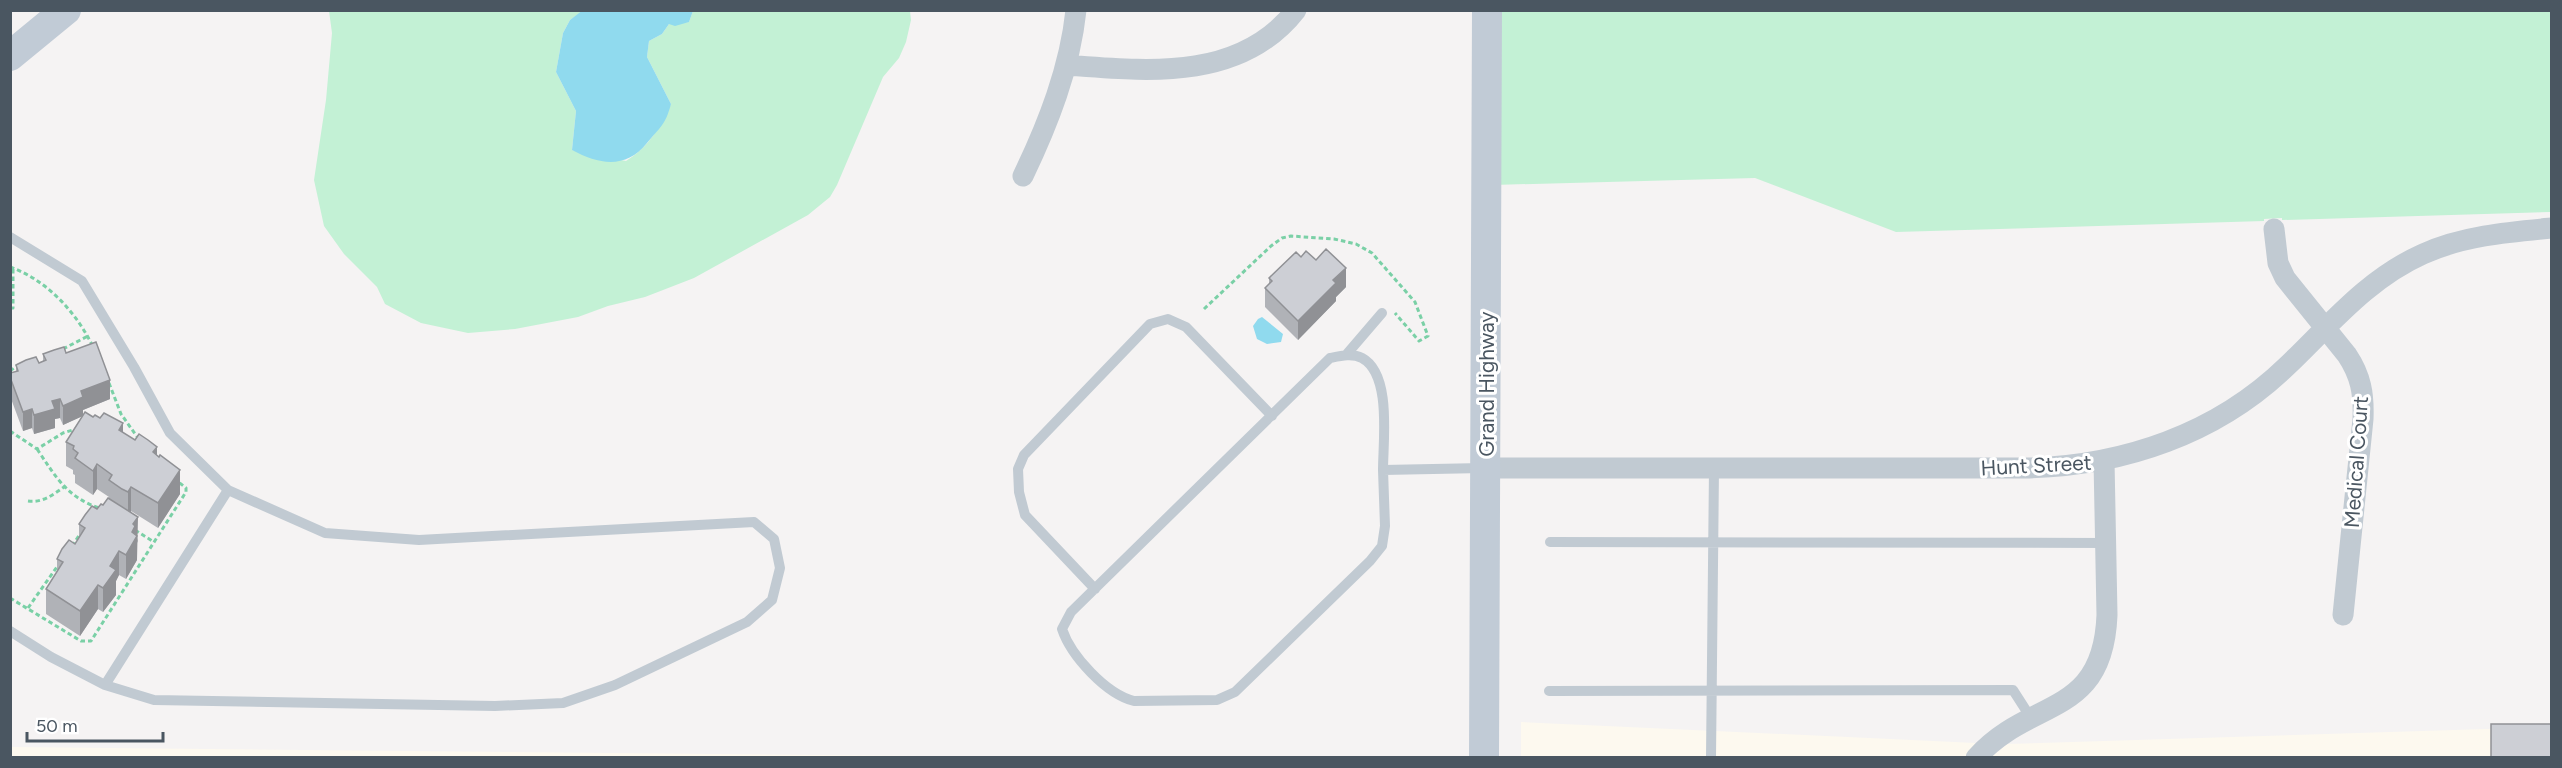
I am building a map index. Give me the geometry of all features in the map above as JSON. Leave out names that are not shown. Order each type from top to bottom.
[{"type":"street","points":[[10,56],[66,10]]},
{"type":"street","points":[[1023,176],[1043,134],[1066,65],[1076,10]]},
{"type":"street","points":[[1066,65],[1148,71],[1182,69],[1213,63],[1240,53],[1269,37],[1288,21],[1296,10]]},
{"type":"street","name":"Grand Highway","points":[[1484,758],[1487,10]]},
{"type":"street","name":"Hunt Street","points":[[1486,468],[2035,468],[2104,460],[2152,448],[2220,418],[2264,387],[2368,287],[2424,253],[2492,235],[2552,228]]},
{"type":"street","name":"Medical Court","points":[[2274,229],[2278,263],[2285,278],[2355,367],[2363,392],[2363,418],[2343,615]]},
{"type":"street","points":[[1976,758],[1990,743],[2075,693],[2097,668],[2106,637],[2104,460]]},
{"type":"lane","points":[[10,237],[82,281],[134,366],[170,433],[228,490],[324,534],[418,540],[754,522],[774,539],[780,568],[772,600],[747,622],[615,685],[563,703],[495,706],[154,700],[105,685],[51,657],[10,631]]},
{"type":"lane","points":[[1347,355],[1382,313]]},
{"type":"lane","points":[[1095,589],[1025,515],[1019,492],[1018,469],[1024,455],[1150,324],[1168,319],[1186,327],[1272,416]]},
{"type":"lane","points":[[1347,355],[1362,358],[1376,372],[1382,389],[1385,526],[1382,546],[1370,561],[1243,684],[1225,697],[1217,700],[1134,701],[1116,694],[1067,646],[1062,629],[1071,612],[1330,358],[1347,355]]},
{"type":"lane","points":[[1383,470],[1486,468]]},
{"type":"lane","points":[[1711,758],[1714,468]]},
{"type":"lane","points":[[105,685],[228,490]]},
{"type":"lane","points":[[1550,542],[2106,543]]},
{"type":"lane","points":[[1549,691],[2013,690],[2031,718]]},
{"type":"path","points":[[1204,309],[1271,246],[1282,238],[1291,236],[1334,239],[1356,244],[1372,253],[1415,302],[1428,336],[1419,340],[1395,313]]},
{"type":"path","points":[[10,308],[13,308],[12,267]]},
{"type":"path","points":[[12,267],[50,290],[72,312],[88,336],[97,356]]},
{"type":"path","points":[[62,349],[88,336]]},
{"type":"path","points":[[10,371],[25,363]]},
{"type":"path","points":[[106,376],[121,414],[143,447]]},
{"type":"path","points":[[114,418],[121,414]]},
{"type":"path","points":[[37,449],[63,433],[82,428]]},
{"type":"path","points":[[10,439],[12,432],[37,449],[64,487],[84,503],[106,510]]},
{"type":"path","points":[[10,598],[81,640],[91,641],[186,492],[186,488],[175,480]]},
{"type":"path","points":[[28,501],[35,502],[48,498],[64,487]]},
{"type":"path","points":[[92,517],[98,508]]},
{"type":"path","points":[[129,525],[154,542]]},
{"type":"path","points":[[66,554],[85,526]]},
{"type":"path","points":[[28,609],[60,563]]},
{"type":"shaded area","points":[[1521,722],[1976,743],[1964,758],[1521,758]]},
{"type":"shaded area","points":[[2551,727],[2551,757],[1990,758],[2007,744]]},
{"type":"shaded area","points":[[11,747],[924,756],[11,758]]},
{"type":"green space","points":[[329,11],[583,11],[570,20],[563,33],[556,72],[576,111],[572,150],[626,161],[641,150],[653,136],[671,104],[647,57],[649,41],[662,34],[669,24],[689,22],[693,11],[910,11],[911,20],[906,42],[899,58],[883,77],[837,185],[830,197],[808,215],[694,278],[645,297],[608,306],[578,317],[515,329],[468,333],[421,323],[385,304],[377,287],[344,254],[324,226],[314,180],[326,100],[332,33]]},
{"type":"green space","points":[[1495,11],[2550,11],[2551,212],[2282,220],[2282,218],[2264,219],[2264,221],[1896,232],[1755,178],[1493,185]]},
{"type":"water","points":[[583,10],[693,11],[689,22],[675,26],[669,24],[662,34],[649,41],[647,57],[671,104],[664,122],[647,143],[639,151],[621,161],[593,159],[572,150],[576,111],[556,72],[563,33],[570,20]]},
{"type":"water","points":[[1262,317],[1283,334],[1281,342],[1267,344],[1257,339],[1253,326]]},
{"type":"building","points":[[1326,249],[1346,268],[1333,280],[1336,283],[1298,321],[1265,288],[1272,281],[1269,278],[1296,252],[1301,257],[1306,251],[1316,260]]},
{"type":"building","points":[[96,342],[110,380],[81,391],[83,397],[63,406],[60,399],[52,401],[55,409],[34,415],[32,409],[23,412],[10,377],[10,373],[18,371],[16,365],[36,357],[39,363],[46,360],[43,354],[64,347],[66,353]]},
{"type":"building","points":[[85,412],[100,418],[104,413],[123,423],[119,430],[135,440],[139,434],[157,447],[153,452],[180,470],[158,503],[131,487],[128,492],[122,489],[109,480],[112,475],[97,464],[93,471],[75,458],[78,453],[73,449],[74,446],[66,442]]},
{"type":"building","points":[[108,498],[138,517],[133,524],[135,526],[132,532],[137,536],[126,555],[119,551],[110,566],[116,570],[103,588],[98,585],[80,611],[46,589],[63,562],[57,559],[62,549],[69,540],[75,544],[85,528],[79,524],[85,515],[92,506],[97,509]]},
{"type":"building","points":[[2491,724],[2552,724],[2552,758],[2491,758]]}]
